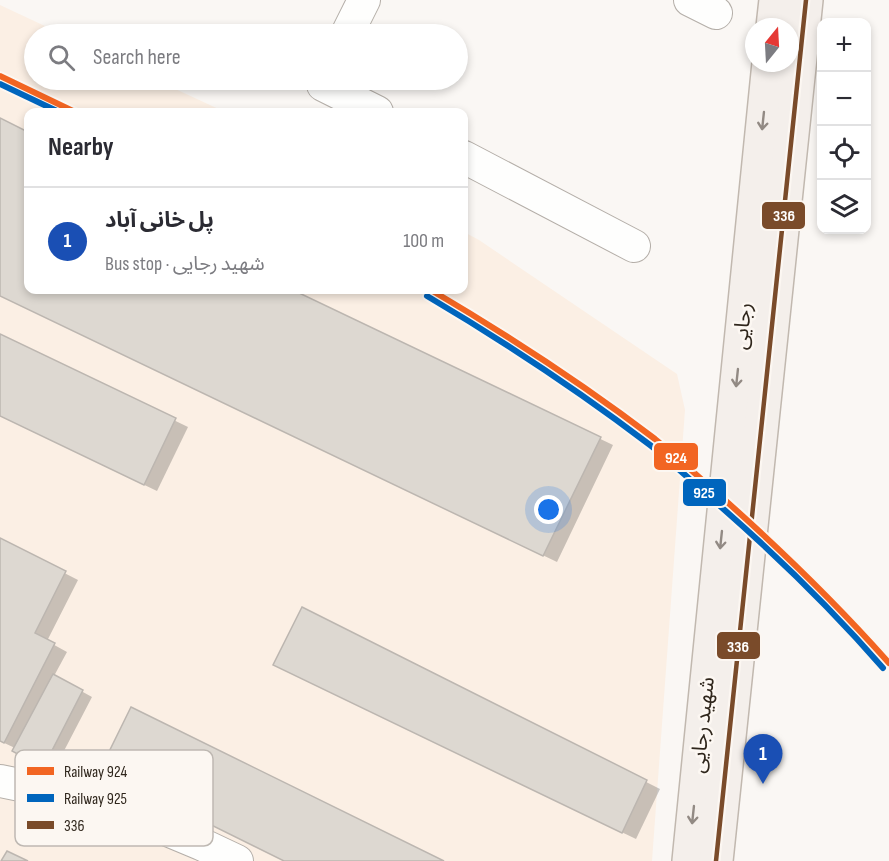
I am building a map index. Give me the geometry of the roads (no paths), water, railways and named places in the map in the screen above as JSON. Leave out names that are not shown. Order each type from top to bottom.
[{"type":"main road","points":[[774,18],[776,0]]},
{"type":"main road","name":"رجایی","points":[[741,613],[806,0]]},
{"type":"main road","name":"رجایی","points":[[716,590],[768,72]]},
{"type":"main road","name":"شهید رجایی","points":[[689,861],[716,590]]},
{"type":"main road","name":"شهید رجایی","points":[[717,861],[741,613]]},
{"type":"street","points":[[352,24],[362,1]]},
{"type":"street","points":[[333,90],[369,108]]},
{"type":"street","points":[[468,159],[634,246]]},
{"type":"street","points":[[0,781],[15,784]]},
{"type":"street","points":[[205,846],[237,861]]},
{"type":"rail line","name":"924","points":[[0,76],[24,88]]},
{"type":"rail line","name":"925","points":[[0,84],[51,108]]},
{"type":"rail line","name":"924","points":[[29,90],[67,108]]},
{"type":"rail line","name":"924","points":[[438,294],[545,361],[655,439],[784,554],[889,663]]},
{"type":"rail line","name":"925","points":[[427,296],[541,368],[658,451],[779,560],[822,602],[883,668]]},
{"type":"place","name":"پل خانی آباد","points":[[763,784]]}]
